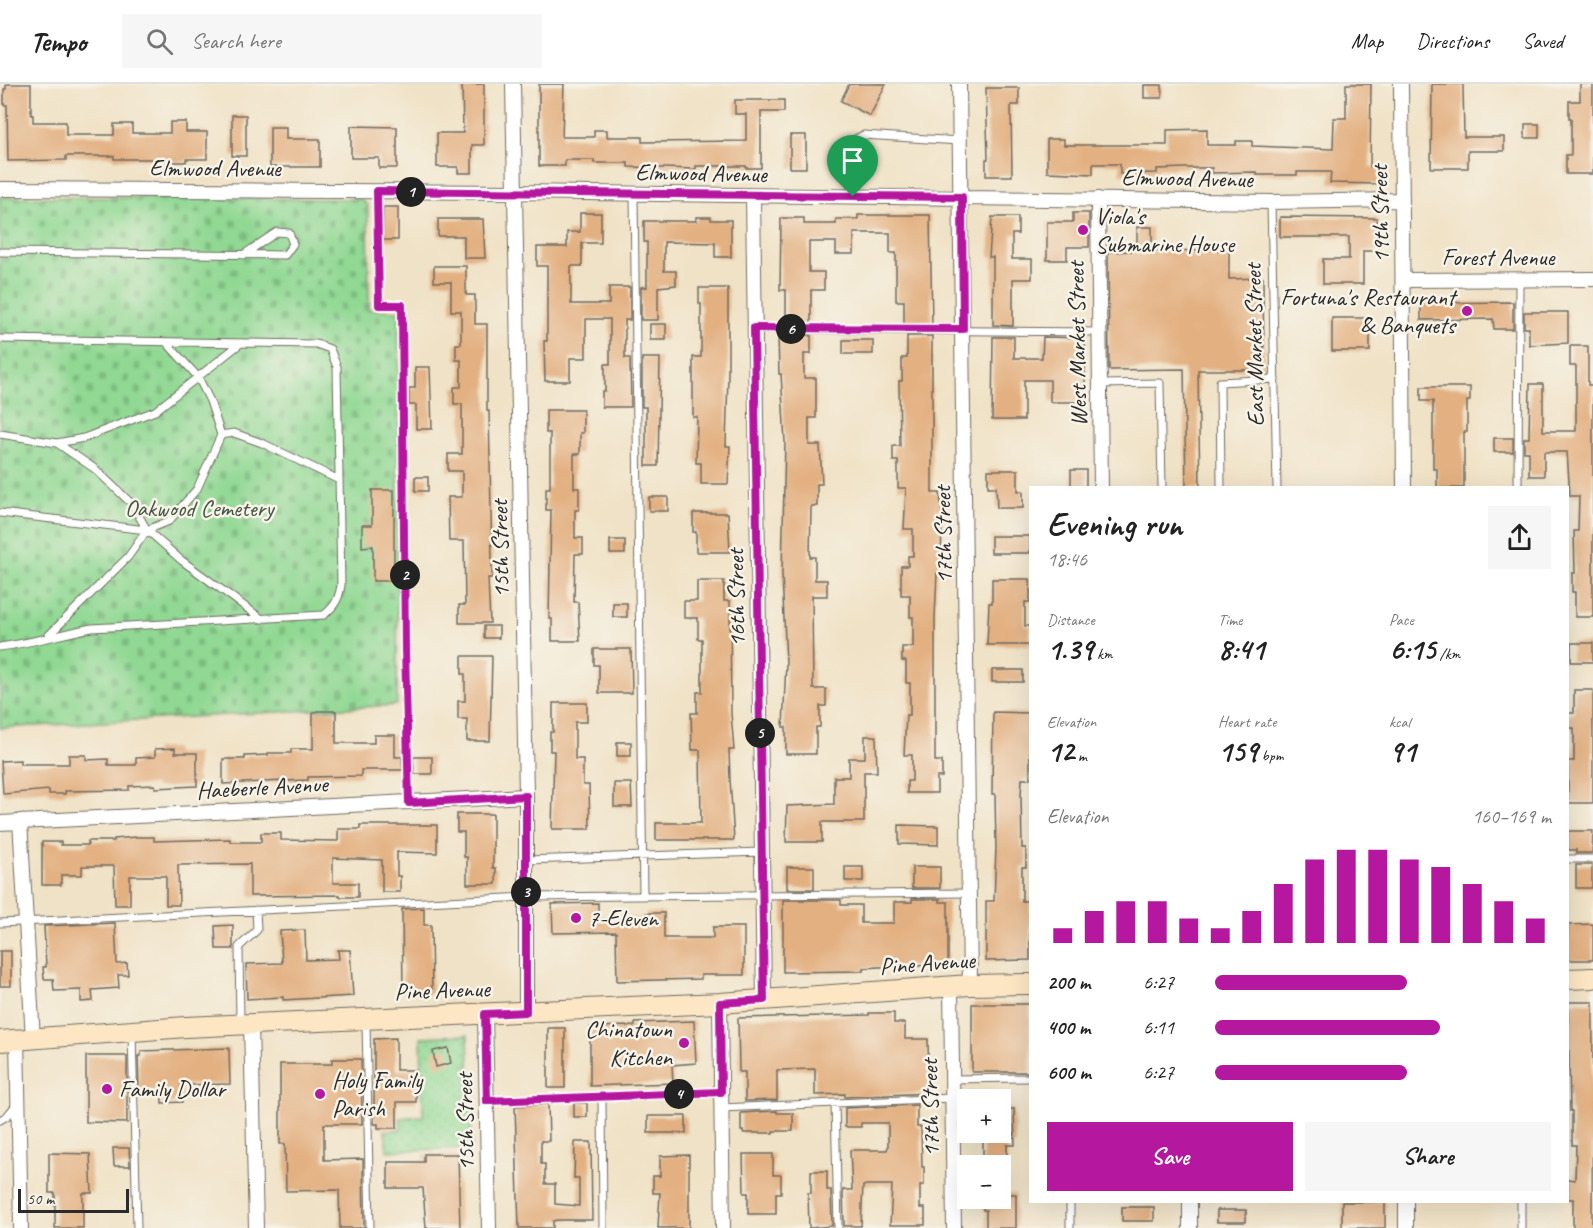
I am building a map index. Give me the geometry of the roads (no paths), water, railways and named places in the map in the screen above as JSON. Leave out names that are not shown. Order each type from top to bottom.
[{"type":"main road","points":[[1569,979],[1593,978]]},
{"type":"main road","name":"Pine Avenue","points":[[17,1040],[132,1031],[720,1003],[960,986],[1029,984]]},
{"type":"street","name":"15th Street","points":[[513,84],[526,796],[526,1012]]},
{"type":"street","name":"17th Street","points":[[954,1228],[952,1079],[969,893],[959,84]]},
{"type":"street","name":"19th Street","points":[[1401,84],[1404,486]]},
{"type":"street","name":"Elmwood Avenue","points":[[0,189],[516,192],[1271,202],[1402,200]]},
{"type":"street","name":"16th Street","points":[[753,196],[764,1000]]},
{"type":"street","name":"West Market Street","points":[[1098,199],[1101,486]]},
{"type":"street","name":"Forest Avenue","points":[[1403,280],[1593,279]]},
{"type":"street","name":"Haeberle Avenue","points":[[0,823],[526,796]]},
{"type":"street","points":[[20,822],[26,921],[17,1040],[21,1228]]},
{"type":"street","points":[[720,1003],[723,1228]]},
{"type":"street","name":"15th Street","points":[[485,1014],[489,1228]]},
{"type":"street","points":[[246,1025],[256,1228]]},
{"type":"street","points":[[1190,1203],[1190,1228]]},
{"type":"street","points":[[1406,1203],[1406,1228]]},
{"type":"lane","points":[[853,197],[846,160],[848,143],[863,135],[960,141]]},
{"type":"lane","points":[[377,191],[379,305],[402,305],[405,648],[409,803]]},
{"type":"lane","points":[[634,194],[643,896]]},
{"type":"lane","name":"East Market Street","points":[[1271,202],[1277,486]]},
{"type":"lane","points":[[0,252],[243,255],[285,255],[293,244],[289,233],[277,232],[243,255]]},
{"type":"lane","points":[[1518,486],[1519,279]]},
{"type":"lane","points":[[754,328],[1100,332]]},
{"type":"lane","points":[[0,339],[316,344],[330,349],[337,367],[341,585],[334,607],[324,615],[92,628],[0,647]]},
{"type":"lane","points":[[0,513],[147,530],[169,521],[197,489],[221,435],[210,401],[198,377],[166,342]]},
{"type":"lane","points":[[0,434],[57,443],[84,438],[155,411],[242,343]]},
{"type":"lane","points":[[1221,486],[1220,382],[1275,379]]},
{"type":"lane","points":[[1100,384],[1160,383],[1162,486]]},
{"type":"lane","points":[[221,435],[234,434],[262,443],[339,480]]},
{"type":"lane","points":[[57,443],[94,469],[132,504],[147,530],[181,560],[262,619]]},
{"type":"lane","points":[[46,637],[128,557],[147,530]]},
{"type":"lane","points":[[526,860],[643,858],[762,852]]},
{"type":"lane","points":[[1569,859],[1593,859]]},
{"type":"lane","points":[[0,923],[526,897],[969,893]]},
{"type":"lane","points":[[246,1025],[239,947],[256,930],[256,910]]},
{"type":"lane","points":[[366,1019],[370,1228]]},
{"type":"lane","points":[[132,1031],[137,1228]]},
{"type":"lane","points":[[952,1079],[1029,1078]]},
{"type":"lane","points":[[487,1101],[721,1092]]},
{"type":"lane","points":[[602,1096],[603,1228]]},
{"type":"lane","points":[[721,1108],[952,1098]]},
{"type":"lane","points":[[0,1120],[7,1116],[18,1102]]},
{"type":"lane","points":[[835,1103],[838,1228]]},
{"type":"lane","points":[[1070,1203],[1070,1228]]},
{"type":"lane","points":[[1521,1203],[1521,1228]]},
{"type":"place","name":"Viola's Submarine House","points":[[1083,230]]},
{"type":"place","name":"Fortuna's Restaurant & Banquets","points":[[1467,311]]},
{"type":"place","name":"7-Eleven","points":[[576,918]]},
{"type":"place","name":"Chinatown Kitchen","points":[[684,1043]]},
{"type":"place","name":"Family Dollar","points":[[107,1089]]},
{"type":"place","name":"Holy Family Parish","points":[[320,1094]]},
{"type":"park label","name":"Oakwood Cemetery","points":[[199,508]]}]
